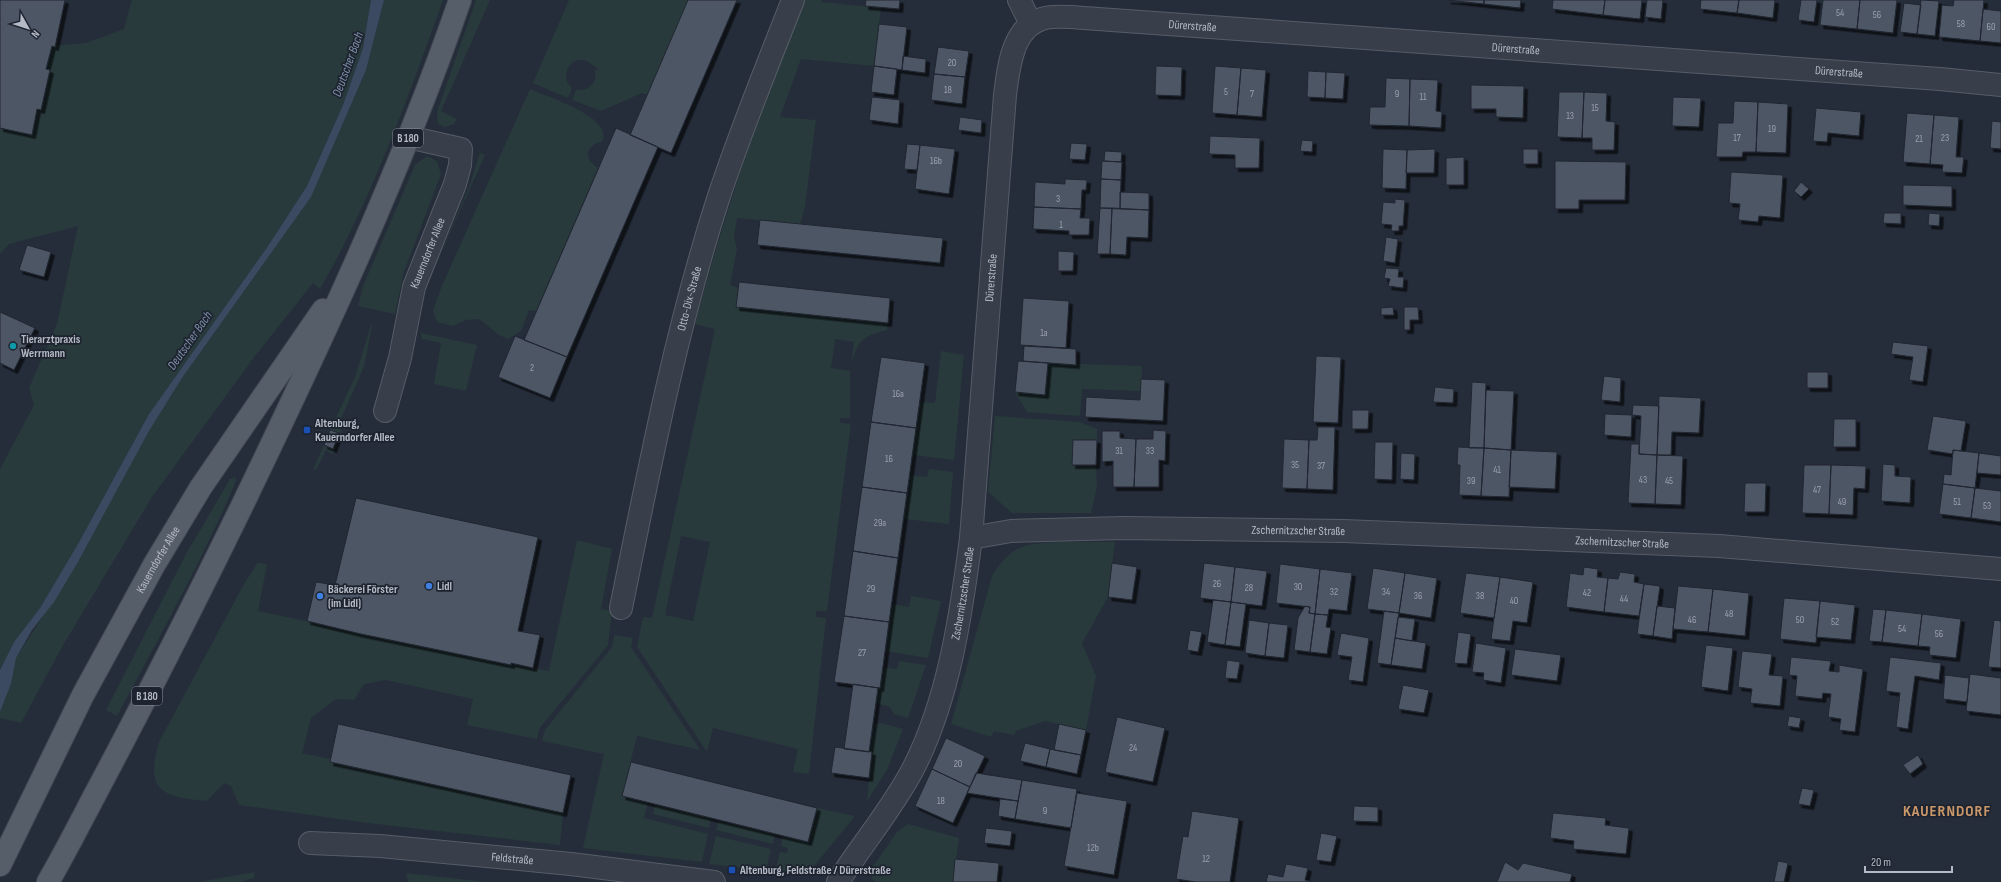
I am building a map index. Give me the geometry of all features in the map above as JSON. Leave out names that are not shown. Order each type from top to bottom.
[{"type":"main road","name":"Kauerndorfer Allee","points":[[48,882],[126,738],[210,572],[310,363],[408,137],[440,57],[460,0]]},
{"type":"main road","name":"Kauerndorfer Allee","points":[[0,865],[83,694],[154,565],[201,487],[349,273]]},
{"type":"street","name":"Otto-Dix-Straße","points":[[621,608],[666,388],[695,279],[718,199],[750,109],[793,0]]},
{"type":"street","points":[[1019,0],[1031,24]]},
{"type":"street","name":"Dürerstraße","points":[[971,538],[1005,95],[1015,45],[1020,34],[1031,24],[1052,17],[1084,18],[2001,85]]},
{"type":"street","name":"Kauerndorfer Allee","points":[[385,411],[400,358],[414,287],[455,184],[460,165],[461,149],[408,137]]},
{"type":"street","name":"Zschernitzscher Straße","points":[[838,882],[891,807],[912,770],[933,726],[963,600],[971,538],[1011,531],[1124,528],[1343,532],[1719,546],[2001,569]]},
{"type":"street","name":"Feldstraße","points":[[310,843],[380,846],[571,864],[714,882]]},
{"type":"shaded area","points":[[132,0],[371,0],[363,48],[343,105],[307,186],[268,246],[149,414],[78,544],[40,608],[14,642],[0,670],[0,469],[34,405],[29,388],[57,324],[78,226],[9,244],[0,254],[0,128],[32,135],[37,109],[41,109],[50,70],[46,69],[52,46],[86,43],[124,29]]},
{"type":"shaded area","points":[[384,0],[443,0],[388,148],[373,184],[339,255],[320,289],[313,283],[255,356],[152,497],[62,647],[21,723],[0,718],[0,712],[11,684],[16,658],[78,562],[149,431],[182,378],[311,197],[366,70]]},
{"type":"shaded area","points":[[476,0],[490,0],[441,111],[457,119],[454,124],[445,127],[438,124],[437,112]]},
{"type":"shaded area","points":[[569,0],[688,0],[647,95],[642,93],[601,111],[572,100],[576,90],[589,88],[592,85],[596,75],[595,70],[599,69],[588,62],[581,60],[576,60],[573,62],[568,69],[566,77],[567,82],[572,88],[568,98],[533,83]]},
{"type":"shaded area","points":[[802,0],[822,0],[821,2],[881,8],[874,66],[801,59],[780,117],[816,120],[805,206],[800,224],[737,218],[734,237],[737,249],[730,285],[738,288],[736,307],[888,323],[887,330],[866,337],[862,341],[856,350],[851,365],[854,342],[835,339],[831,368],[850,371],[850,418],[840,418],[840,423],[851,424],[827,611],[816,611],[816,617],[826,618],[809,774],[793,772],[798,749],[713,728],[707,752],[637,647],[643,617],[652,618],[715,329],[695,324],[731,201]],"holes":[[[681,536],[710,542],[693,621],[665,615]]]},
{"type":"shaded area","points":[[530,89],[564,103],[589,116],[599,124],[603,133],[602,142],[593,145],[588,153],[590,160],[598,168],[536,311],[529,310],[521,331],[508,339],[499,335],[479,319],[466,320],[453,326],[437,322],[433,311],[441,288]]},
{"type":"shaded area","points":[[480,153],[485,155],[427,285],[469,187]]},
{"type":"shaded area","points":[[427,156],[437,161],[441,174],[404,272],[395,314],[358,306],[363,286],[415,165]]},
{"type":"shaded area","points":[[371,325],[364,367],[337,428],[342,431],[333,454],[326,450],[316,470],[313,469],[324,445],[334,449],[339,433],[330,430],[355,377]]},
{"type":"shaded area","points":[[421,333],[477,345],[466,391],[434,384],[441,343],[422,339]]},
{"type":"shaded area","points":[[941,351],[964,355],[954,460],[913,455],[920,402],[935,403]]},
{"type":"shaded area","points":[[1048,363],[1142,366],[1141,391],[1082,389],[1080,416],[1027,412],[1015,392],[1045,395]]},
{"type":"shaded area","points":[[995,416],[1080,422],[1097,429],[1097,440],[1073,441],[1072,465],[1096,465],[1097,487],[1091,513],[1012,513],[988,492]]},
{"type":"shaded area","points":[[929,469],[953,472],[949,524],[904,519],[910,475],[927,477]]},
{"type":"shaded area","points":[[235,477],[236,481],[209,541],[117,716],[106,710],[186,554],[230,479]]},
{"type":"shaded area","points":[[577,540],[612,549],[601,609],[612,611],[608,645],[539,729],[537,739],[467,725],[473,699],[386,680],[364,684],[354,700],[336,699],[311,718],[302,753],[330,759],[330,762],[563,813],[560,845],[360,822],[239,805],[231,786],[224,783],[207,801],[178,797],[160,788],[156,781],[154,771],[155,758],[159,742],[244,584],[258,562],[267,565],[258,611],[329,626],[330,628],[511,665],[511,663],[549,671]]},
{"type":"shaded area","points":[[1062,542],[1115,542],[1108,597],[1082,643],[1096,676],[1086,730],[1045,721],[1016,731],[1014,735],[994,731],[991,737],[951,724],[992,576],[1006,557],[1021,547]]},
{"type":"shaded area","points":[[911,596],[941,601],[928,658],[885,651],[892,604],[909,607]]},
{"type":"shaded area","points":[[614,635],[633,638],[631,647],[700,750],[637,736],[622,796],[648,803],[644,818],[708,834],[702,862],[583,848],[604,754],[542,741],[545,730],[612,647]]},
{"type":"shaded area","points":[[899,661],[926,665],[908,718],[894,714],[890,707],[876,703],[883,667],[897,669]]},
{"type":"shaded area","points":[[882,723],[903,729],[887,770],[867,801],[872,752],[869,752],[873,724]]},
{"type":"shaded area","points":[[655,805],[711,818],[709,828],[653,814]]},
{"type":"shaded area","points":[[817,808],[855,816],[815,865],[792,873],[775,871],[780,852],[787,853],[788,848],[781,846],[783,836],[808,842]]},
{"type":"shaded area","points":[[719,821],[775,834],[773,844],[716,830]]},
{"type":"shaded area","points":[[908,824],[959,838],[953,882],[876,882],[873,880],[869,873],[872,868],[897,832]]},
{"type":"shaded area","points":[[716,836],[771,849],[766,870],[709,864]]},
{"type":"shaded area","points":[[255,872],[254,878],[241,882],[199,882]]},
{"type":"shaded area","points":[[406,873],[487,882],[408,882]]},
{"type":"water","points":[[371,0],[384,0],[366,70],[311,197],[182,378],[149,431],[78,562],[54,602],[32,630],[16,658],[11,684],[0,712],[0,670],[14,642],[40,608],[78,544],[149,414],[268,246],[307,186],[343,105],[363,48]]},
{"type":"building","points":[[0,0],[65,0],[55,47],[52,46],[46,69],[50,70],[41,110],[37,109],[32,135],[0,128]]},
{"type":"building","points":[[688,0],[737,0],[671,153],[630,135]]},
{"type":"building","points":[[866,0],[900,0],[899,9],[865,6]]},
{"type":"building","points":[[1447,0],[1484,0],[1484,4]]},
{"type":"building","points":[[1484,0],[1521,0],[1520,8],[1484,4]]},
{"type":"building","points":[[1553,0],[1605,0],[1603,15],[1552,9]]},
{"type":"building","points":[[1605,0],[1642,0],[1640,19],[1603,15]]},
{"type":"building","points":[[1647,0],[1663,0],[1661,19],[1645,17]]},
{"type":"building","points":[[1701,0],[1739,0],[1737,13],[1700,9]]},
{"type":"building","points":[[1739,0],[1775,0],[1773,18],[1737,13]]},
{"type":"building","points":[[1801,0],[1817,0],[1814,22],[1798,20]]},
{"type":"building","points":[[1823,0],[1860,0],[1857,29],[1820,25]]},
{"type":"building","points":[[1860,0],[1897,0],[1893,33],[1857,29]]},
{"type":"building","points":[[1921,0],[1939,1],[1935,36],[1917,34]]},
{"type":"building","points":[[1954,0],[1984,0],[1980,41],[1939,37],[1942,5],[1953,6]]},
{"type":"building","points":[[1904,3],[1921,5],[1917,34],[1900,32]]},
{"type":"building","points":[[1983,9],[2001,11],[2001,43],[1980,41]]},
{"type":"building","points":[[879,24],[907,27],[902,70],[874,66]]},
{"type":"building","points":[[938,47],[969,51],[965,77],[934,74]]},
{"type":"building","points":[[903,56],[926,59],[925,73],[902,70]]},
{"type":"building","points":[[874,66],[897,69],[894,95],[871,92]]},
{"type":"building","points":[[1156,66],[1182,67],[1181,96],[1155,95]]},
{"type":"building","points":[[1215,66],[1241,68],[1237,115],[1212,113]]},
{"type":"building","points":[[1241,68],[1266,70],[1262,117],[1237,115]]},
{"type":"building","points":[[1308,71],[1326,72],[1325,98],[1307,97]]},
{"type":"building","points":[[1326,72],[1345,73],[1343,99],[1325,98]]},
{"type":"building","points":[[934,74],[965,77],[962,104],[931,100]]},
{"type":"building","points":[[1386,78],[1410,79],[1409,126],[1369,125],[1370,107],[1385,107]]},
{"type":"building","points":[[1410,79],[1438,80],[1436,111],[1442,112],[1441,128],[1409,126]]},
{"type":"building","points":[[1471,85],[1524,86],[1523,118],[1496,117],[1496,109],[1471,109]]},
{"type":"building","points":[[1559,92],[1584,92],[1582,138],[1557,137]]},
{"type":"building","points":[[1584,92],[1607,93],[1606,121],[1615,122],[1614,150],[1592,150],[1592,138],[1582,138]]},
{"type":"building","points":[[872,97],[900,100],[898,124],[869,120]]},
{"type":"building","points":[[1673,97],[1701,98],[1699,127],[1672,126]]},
{"type":"building","points":[[1734,101],[1758,102],[1756,152],[1743,152],[1742,157],[1716,157],[1718,123],[1733,123]]},
{"type":"building","points":[[1758,102],[1788,104],[1786,153],[1756,152]]},
{"type":"building","points":[[1816,108],[1861,112],[1859,136],[1828,133],[1827,142],[1813,141]]},
{"type":"building","points":[[1907,113],[1934,115],[1930,164],[1903,162]]},
{"type":"building","points":[[1934,115],[1959,117],[1956,157],[1964,157],[1962,173],[1942,172],[1943,165],[1930,164]]},
{"type":"building","points":[[960,117],[982,120],[981,133],[958,130]]},
{"type":"building","points":[[1992,121],[2001,122],[2001,149],[1990,148]]},
{"type":"building","points":[[616,128],[658,147],[567,357],[524,340]]},
{"type":"building","points":[[1210,136],[1260,138],[1259,168],[1235,168],[1235,155],[1209,154]]},
{"type":"building","points":[[1302,140],[1313,141],[1312,152],[1300,151]]},
{"type":"building","points":[[1071,143],[1087,144],[1085,160],[1069,159]]},
{"type":"building","points":[[907,144],[920,145],[917,170],[904,169]]},
{"type":"building","points":[[920,145],[955,149],[949,194],[915,189]]},
{"type":"building","points":[[1383,149],[1407,150],[1406,189],[1382,188]]},
{"type":"building","points":[[1435,149],[1434,173],[1406,173],[1407,150]]},
{"type":"building","points":[[1523,149],[1538,149],[1538,164],[1523,164]]},
{"type":"building","points":[[1105,151],[1122,152],[1121,162],[1104,161]]},
{"type":"building","points":[[1464,157],[1464,185],[1446,185],[1446,158]]},
{"type":"building","points":[[1102,161],[1122,162],[1121,180],[1101,179]]},
{"type":"building","points":[[1555,161],[1626,162],[1625,200],[1579,200],[1579,209],[1555,209]]},
{"type":"building","points":[[1731,172],[1783,175],[1780,218],[1759,216],[1758,222],[1738,220],[1740,204],[1729,203]]},
{"type":"building","points":[[1065,179],[1087,180],[1086,190],[1082,190],[1081,209],[1034,207],[1035,182],[1065,184]]},
{"type":"building","points":[[1101,179],[1121,180],[1120,209],[1100,208]]},
{"type":"building","points":[[1801,182],[1809,189],[1801,197],[1794,191]]},
{"type":"building","points":[[1903,185],[1952,186],[1952,207],[1903,205]]},
{"type":"building","points":[[1120,192],[1149,193],[1149,210],[1120,209]]},
{"type":"building","points":[[1395,199],[1405,200],[1403,226],[1399,226],[1399,231],[1391,231],[1392,225],[1381,224],[1383,202],[1395,203]]},
{"type":"building","points":[[1034,207],[1081,209],[1080,218],[1090,218],[1089,235],[1069,235],[1069,231],[1033,229]]},
{"type":"building","points":[[1100,208],[1112,208],[1110,254],[1097,254]]},
{"type":"building","points":[[1112,208],[1149,210],[1148,238],[1127,237],[1126,255],[1110,254]]},
{"type":"building","points":[[1884,213],[1901,213],[1901,224],[1883,223]]},
{"type":"building","points":[[1929,213],[1940,214],[1939,226],[1928,225]]},
{"type":"building","points":[[760,220],[943,238],[940,263],[757,245]]},
{"type":"building","points":[[1386,237],[1398,239],[1395,263],[1383,261]]},
{"type":"building","points":[[27,245],[51,252],[44,277],[19,270]]},
{"type":"building","points":[[1058,251],[1074,252],[1073,271],[1058,271]]},
{"type":"building","points":[[1386,268],[1399,269],[1398,277],[1404,277],[1403,288],[1388,286],[1390,279],[1384,278]]},
{"type":"building","points":[[739,282],[890,298],[888,323],[736,307]]},
{"type":"building","points":[[1023,298],[1069,301],[1066,348],[1020,345]]},
{"type":"building","points":[[1393,307],[1394,315],[1381,315],[1381,308]]},
{"type":"building","points":[[1404,307],[1418,307],[1419,320],[1410,320],[1410,330],[1404,330]]},
{"type":"building","name":"Tierarztpraxis Werrmann","points":[[0,312],[35,328],[14,370],[0,363]]},
{"type":"building","points":[[515,336],[567,357],[550,398],[498,377]]},
{"type":"building","points":[[1893,342],[1928,346],[1923,382],[1909,380],[1913,357],[1891,354]]},
{"type":"building","points":[[1024,346],[1076,349],[1076,365],[1023,361]]},
{"type":"building","points":[[1316,356],[1341,357],[1338,423],[1313,422]]},
{"type":"building","points":[[881,357],[925,363],[916,428],[871,422]]},
{"type":"building","points":[[1018,361],[1048,363],[1045,395],[1015,392]]},
{"type":"building","points":[[1807,372],[1828,372],[1828,388],[1807,388]]},
{"type":"building","points":[[1604,376],[1621,378],[1620,402],[1601,400]]},
{"type":"building","points":[[1141,379],[1165,380],[1163,421],[1085,417],[1086,397],[1140,400]]},
{"type":"building","points":[[1472,382],[1486,383],[1484,448],[1469,448]]},
{"type":"building","points":[[1435,387],[1454,389],[1453,403],[1433,402]]},
{"type":"building","points":[[1486,390],[1514,391],[1511,450],[1484,448]]},
{"type":"building","points":[[1659,396],[1701,398],[1699,433],[1672,432],[1671,455],[1657,455]]},
{"type":"building","points":[[1633,405],[1659,406],[1657,455],[1639,454],[1641,416],[1632,415]]},
{"type":"building","points":[[1352,410],[1369,410],[1368,429],[1352,429]]},
{"type":"building","points":[[1605,414],[1632,415],[1631,437],[1604,435]]},
{"type":"building","points":[[1933,416],[1966,421],[1961,451],[1953,450],[1953,454],[1927,450]]},
{"type":"building","points":[[1834,419],[1856,419],[1856,447],[1833,447]]},
{"type":"building","points":[[871,422],[916,428],[907,493],[862,487]]},
{"type":"building","points":[[1318,427],[1335,427],[1333,490],[1307,489],[1309,440],[1317,440]]},
{"type":"building","points":[[330,430],[339,433],[333,449],[324,445]]},
{"type":"building","points":[[1153,430],[1166,431],[1165,461],[1159,460],[1159,487],[1134,487],[1136,439],[1153,439]]},
{"type":"building","points":[[1102,431],[1120,431],[1120,438],[1136,439],[1134,487],[1113,487],[1113,461],[1102,462]]},
{"type":"building","points":[[1284,439],[1309,440],[1307,489],[1282,488]]},
{"type":"building","points":[[1073,440],[1097,440],[1096,465],[1072,465]]},
{"type":"building","points":[[1375,442],[1393,442],[1392,480],[1374,479]]},
{"type":"building","points":[[1631,444],[1639,444],[1639,454],[1657,455],[1655,504],[1628,503]]},
{"type":"building","points":[[1458,447],[1484,448],[1481,496],[1459,495],[1460,465],[1457,465]]},
{"type":"building","points":[[1484,448],[1511,450],[1509,497],[1481,496]]},
{"type":"building","points":[[1511,450],[1557,452],[1555,489],[1509,487]]},
{"type":"building","points":[[1953,450],[1979,453],[1975,488],[1943,484],[1944,474],[1951,475]]},
{"type":"building","points":[[1401,453],[1415,454],[1414,480],[1400,479]]},
{"type":"building","points":[[1979,453],[2001,456],[2001,475],[1977,473]]},
{"type":"building","points":[[1657,455],[1683,456],[1681,505],[1655,504]]},
{"type":"building","points":[[1883,464],[1895,465],[1895,476],[1911,477],[1910,503],[1881,501]]},
{"type":"building","points":[[1804,465],[1831,465],[1829,514],[1802,513]]},
{"type":"building","points":[[1831,465],[1866,466],[1865,489],[1854,488],[1853,515],[1829,514]]},
{"type":"building","points":[[1745,483],[1766,483],[1765,512],[1744,512]]},
{"type":"building","points":[[1943,484],[1975,488],[1971,518],[1939,514]]},
{"type":"building","points":[[862,487],[907,493],[898,558],[853,551]]},
{"type":"building","points":[[1975,488],[2001,491],[2001,522],[1971,518]]},
{"type":"building","points":[[356,498],[538,537],[518,631],[540,635],[533,668],[511,663],[511,665],[361,634],[307,621],[316,582],[335,585]]},
{"type":"building","points":[[853,551],[898,558],[889,622],[844,616]]},
{"type":"building","points":[[1112,563],[1137,567],[1132,600],[1108,597]]},
{"type":"building","points":[[1204,563],[1235,567],[1231,602],[1200,598]]},
{"type":"building","points":[[1280,564],[1320,569],[1315,614],[1309,613],[1310,607],[1276,603]]},
{"type":"building","points":[[1235,567],[1267,571],[1262,606],[1231,602]]},
{"type":"building","points":[[1584,567],[1598,569],[1597,577],[1608,578],[1604,612],[1566,607],[1570,573],[1583,575]]},
{"type":"building","points":[[1373,568],[1405,573],[1399,613],[1367,609]]},
{"type":"building","points":[[1320,569],[1352,573],[1347,611],[1329,609],[1328,615],[1315,614]]},
{"type":"building","points":[[1620,572],[1635,574],[1634,582],[1644,584],[1639,616],[1604,612],[1608,578],[1618,579]]},
{"type":"building","points":[[1405,573],[1437,578],[1431,618],[1399,613]]},
{"type":"building","points":[[1466,573],[1500,577],[1494,618],[1460,613]]},
{"type":"building","points":[[1500,577],[1533,582],[1527,623],[1513,621],[1510,641],[1491,639]]},
{"type":"building","points":[[1644,584],[1660,586],[1653,636],[1637,634]]},
{"type":"building","points":[[1678,586],[1713,589],[1708,632],[1673,629]]},
{"type":"building","points":[[1713,589],[1749,593],[1745,636],[1708,632]]},
{"type":"building","points":[[1784,598],[1820,601],[1816,643],[1780,639]]},
{"type":"building","points":[[1213,600],[1231,602],[1225,645],[1207,642]]},
{"type":"building","points":[[1820,601],[1855,605],[1851,640],[1816,637]]},
{"type":"building","points":[[1231,602],[1246,604],[1240,647],[1225,645]]},
{"type":"building","points":[[1305,606],[1310,607],[1309,613],[1315,614],[1310,652],[1294,650],[1298,618]]},
{"type":"building","points":[[1657,606],[1675,608],[1672,639],[1653,636]]},
{"type":"building","points":[[1873,609],[1886,610],[1882,642],[1869,641]]},
{"type":"building","points":[[1886,610],[1922,614],[1918,646],[1882,642]]},
{"type":"building","points":[[1384,611],[1399,613],[1391,665],[1377,663]]},
{"type":"building","points":[[1315,614],[1328,615],[1326,627],[1331,628],[1327,654],[1310,652]]},
{"type":"building","points":[[1922,614],[1961,619],[1956,658],[1929,655],[1930,647],[1918,646]]},
{"type":"building","points":[[844,616],[889,622],[880,688],[834,682]]},
{"type":"building","points":[[1398,617],[1415,619],[1412,641],[1395,638]]},
{"type":"building","points":[[1249,620],[1269,623],[1265,656],[1245,653]]},
{"type":"building","points":[[1994,620],[2001,621],[2001,668],[1988,667]]},
{"type":"building","points":[[1269,623],[1288,625],[1284,658],[1265,656]]},
{"type":"building","points":[[1190,630],[1202,632],[1198,652],[1187,650]]},
{"type":"building","points":[[1458,632],[1471,634],[1467,664],[1454,663]]},
{"type":"building","points":[[1341,633],[1369,638],[1363,682],[1348,680],[1352,657],[1337,655]]},
{"type":"building","points":[[1395,638],[1426,643],[1422,669],[1391,665]]},
{"type":"building","points":[[1476,643],[1506,648],[1501,683],[1483,680],[1484,673],[1472,672]]},
{"type":"building","points":[[1706,645],[1733,648],[1728,691],[1701,687]]},
{"type":"building","points":[[1515,649],[1561,655],[1557,681],[1511,675]]},
{"type":"building","points":[[1742,651],[1772,654],[1769,675],[1783,676],[1780,706],[1750,703],[1752,689],[1738,687]]},
{"type":"building","points":[[1791,657],[1831,661],[1829,671],[1839,672],[1839,665],[1863,669],[1855,732],[1839,730],[1841,719],[1828,717],[1831,694],[1823,693],[1822,699],[1795,696],[1797,676],[1789,675]]},
{"type":"building","points":[[1890,657],[1941,663],[1939,680],[1915,676],[1908,729],[1896,727],[1900,693],[1886,691]]},
{"type":"building","points":[[1227,660],[1240,662],[1237,679],[1225,678]]},
{"type":"building","points":[[1970,674],[2001,678],[2001,715],[1966,711]]},
{"type":"building","points":[[1945,675],[1969,678],[1967,702],[1943,699]]},
{"type":"building","points":[[853,684],[878,688],[869,752],[844,749]]},
{"type":"building","points":[[1403,685],[1429,690],[1424,713],[1398,709]]},
{"type":"building","points":[[1789,716],[1801,718],[1799,728],[1787,726]]},
{"type":"building","points":[[1117,717],[1165,728],[1153,782],[1105,772]]},
{"type":"building","points":[[338,724],[571,775],[563,813],[330,762]]},
{"type":"building","points":[[1059,724],[1086,730],[1081,755],[1054,750]]},
{"type":"building","points":[[946,738],[985,756],[970,787],[932,769]]},
{"type":"building","points":[[1025,743],[1050,749],[1046,767],[1020,761]]},
{"type":"building","points":[[835,747],[872,752],[869,778],[831,773]]},
{"type":"building","points":[[1050,749],[1081,755],[1077,774],[1046,767]]},
{"type":"building","points":[[1918,755],[1923,764],[1910,774],[1903,765]]},
{"type":"building","points":[[631,762],[817,808],[808,842],[622,796]]},
{"type":"building","points":[[932,769],[970,787],[953,823],[915,806]]},
{"type":"building","points":[[976,773],[1022,780],[1018,801],[967,793]]},
{"type":"building","points":[[1022,780],[1077,789],[1071,828],[1015,819]]},
{"type":"building","points":[[1802,788],[1814,790],[1810,806],[1798,804]]},
{"type":"building","points":[[1077,793],[1127,801],[1114,875],[1064,866]]},
{"type":"building","points":[[1000,799],[1018,801],[1015,819],[998,816]]},
{"type":"building","points":[[1354,806],[1378,807],[1378,822],[1353,821]]},
{"type":"building","points":[[1192,811],[1239,818],[1230,882],[1196,882],[1176,879],[1183,836],[1188,837]]},
{"type":"building","points":[[1553,813],[1606,818],[1605,825],[1629,828],[1626,854],[1573,849],[1574,841],[1550,838]]},
{"type":"building","points":[[986,828],[1012,831],[1010,846],[984,843]]},
{"type":"building","points":[[1321,833],[1337,836],[1331,862],[1316,860]]},
{"type":"building","points":[[955,859],[999,863],[997,882],[953,882]]},
{"type":"building","points":[[1778,861],[1788,863],[1784,882],[1774,882]]},
{"type":"building","points":[[1505,862],[1518,870],[1523,863],[1572,874],[1570,882],[1497,882]]},
{"type":"building","points":[[1286,864],[1308,868],[1305,880],[1312,882],[1266,882],[1268,874],[1283,877]]},
{"type":"place","name":"Tierarztpraxis Werrmann","points":[[13,346]]},
{"type":"place","name":"Altenburg, Kauerndorfer Allee","points":[[307,430]]},
{"type":"place","name":"Lidl","points":[[429,586]]},
{"type":"place","name":"Bäckerei Förster (im Lidl)","points":[[320,596]]},
{"type":"place","name":"Altenburg, Feldstraße / Dürerstraße","points":[[732,870]]},
{"type":"district","name":"KAUERNDORF","points":[[1947,810]]},
{"type":"water label","name":"Deutscher Bach","points":[[347,64]]},
{"type":"water label","name":"Deutscher Bach","points":[[189,340]]}]
